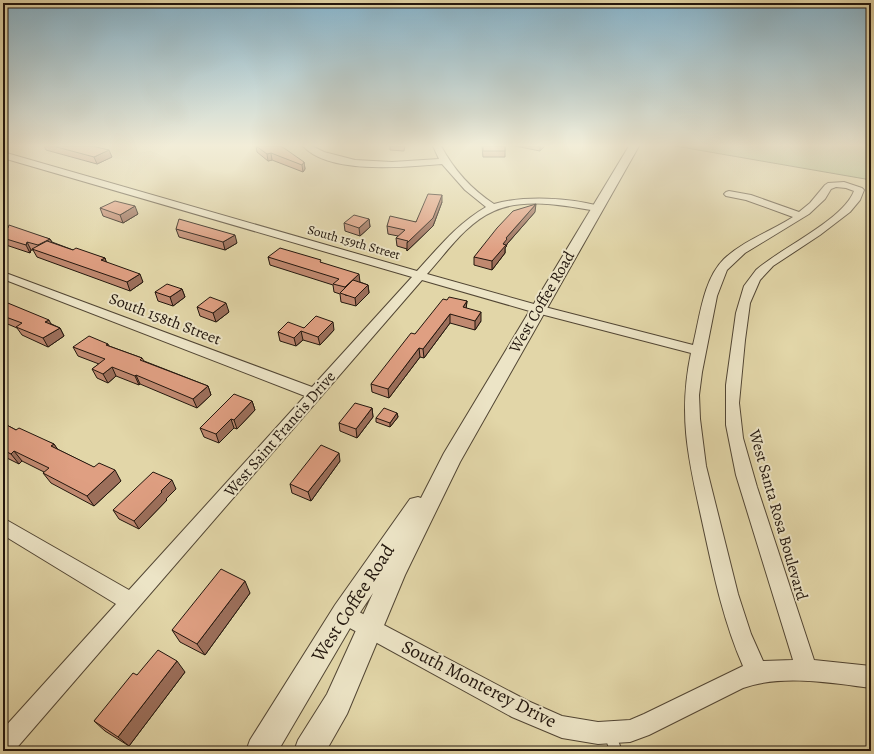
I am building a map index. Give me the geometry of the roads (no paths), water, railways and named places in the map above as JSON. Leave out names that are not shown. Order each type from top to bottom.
[{"type":"street","name":"South 159th Street","points":[[94,181],[537,309],[698,351]]},
{"type":"street","points":[[462,181],[482,201],[493,208]]},
{"type":"street","name":"West Coffee Road","points":[[309,751],[337,704],[395,571],[451,459],[537,309],[613,181]]},
{"type":"street","name":"West Santa Rosa Boulevard","points":[[757,672],[748,655],[718,552],[694,448],[692,418],[693,382],[698,351],[714,289],[722,269],[730,259],[800,216],[818,202],[831,185],[837,184],[859,190],[856,200],[836,219],[772,261],[754,279],[749,290],[739,332],[733,387],[732,412],[736,442],[743,470],[771,563],[808,670]]},
{"type":"street","points":[[729,194],[748,197],[800,216]]},
{"type":"street","name":"West Saint Francis Drive","points":[[3,746],[420,275],[465,227],[478,216],[493,208],[516,203],[542,202],[597,208]]},
{"type":"street","name":"South 158th Street","points":[[3,275],[315,394]]},
{"type":"street","name":"West Coffee Road","points":[[261,751],[344,614],[451,459]]},
{"type":"street","points":[[3,526],[131,602]]},
{"type":"street","name":"South Monterey Drive","points":[[344,614],[520,709],[562,727],[598,733],[613,742],[630,730],[649,724],[738,679],[757,672],[808,670],[871,677]]}]
